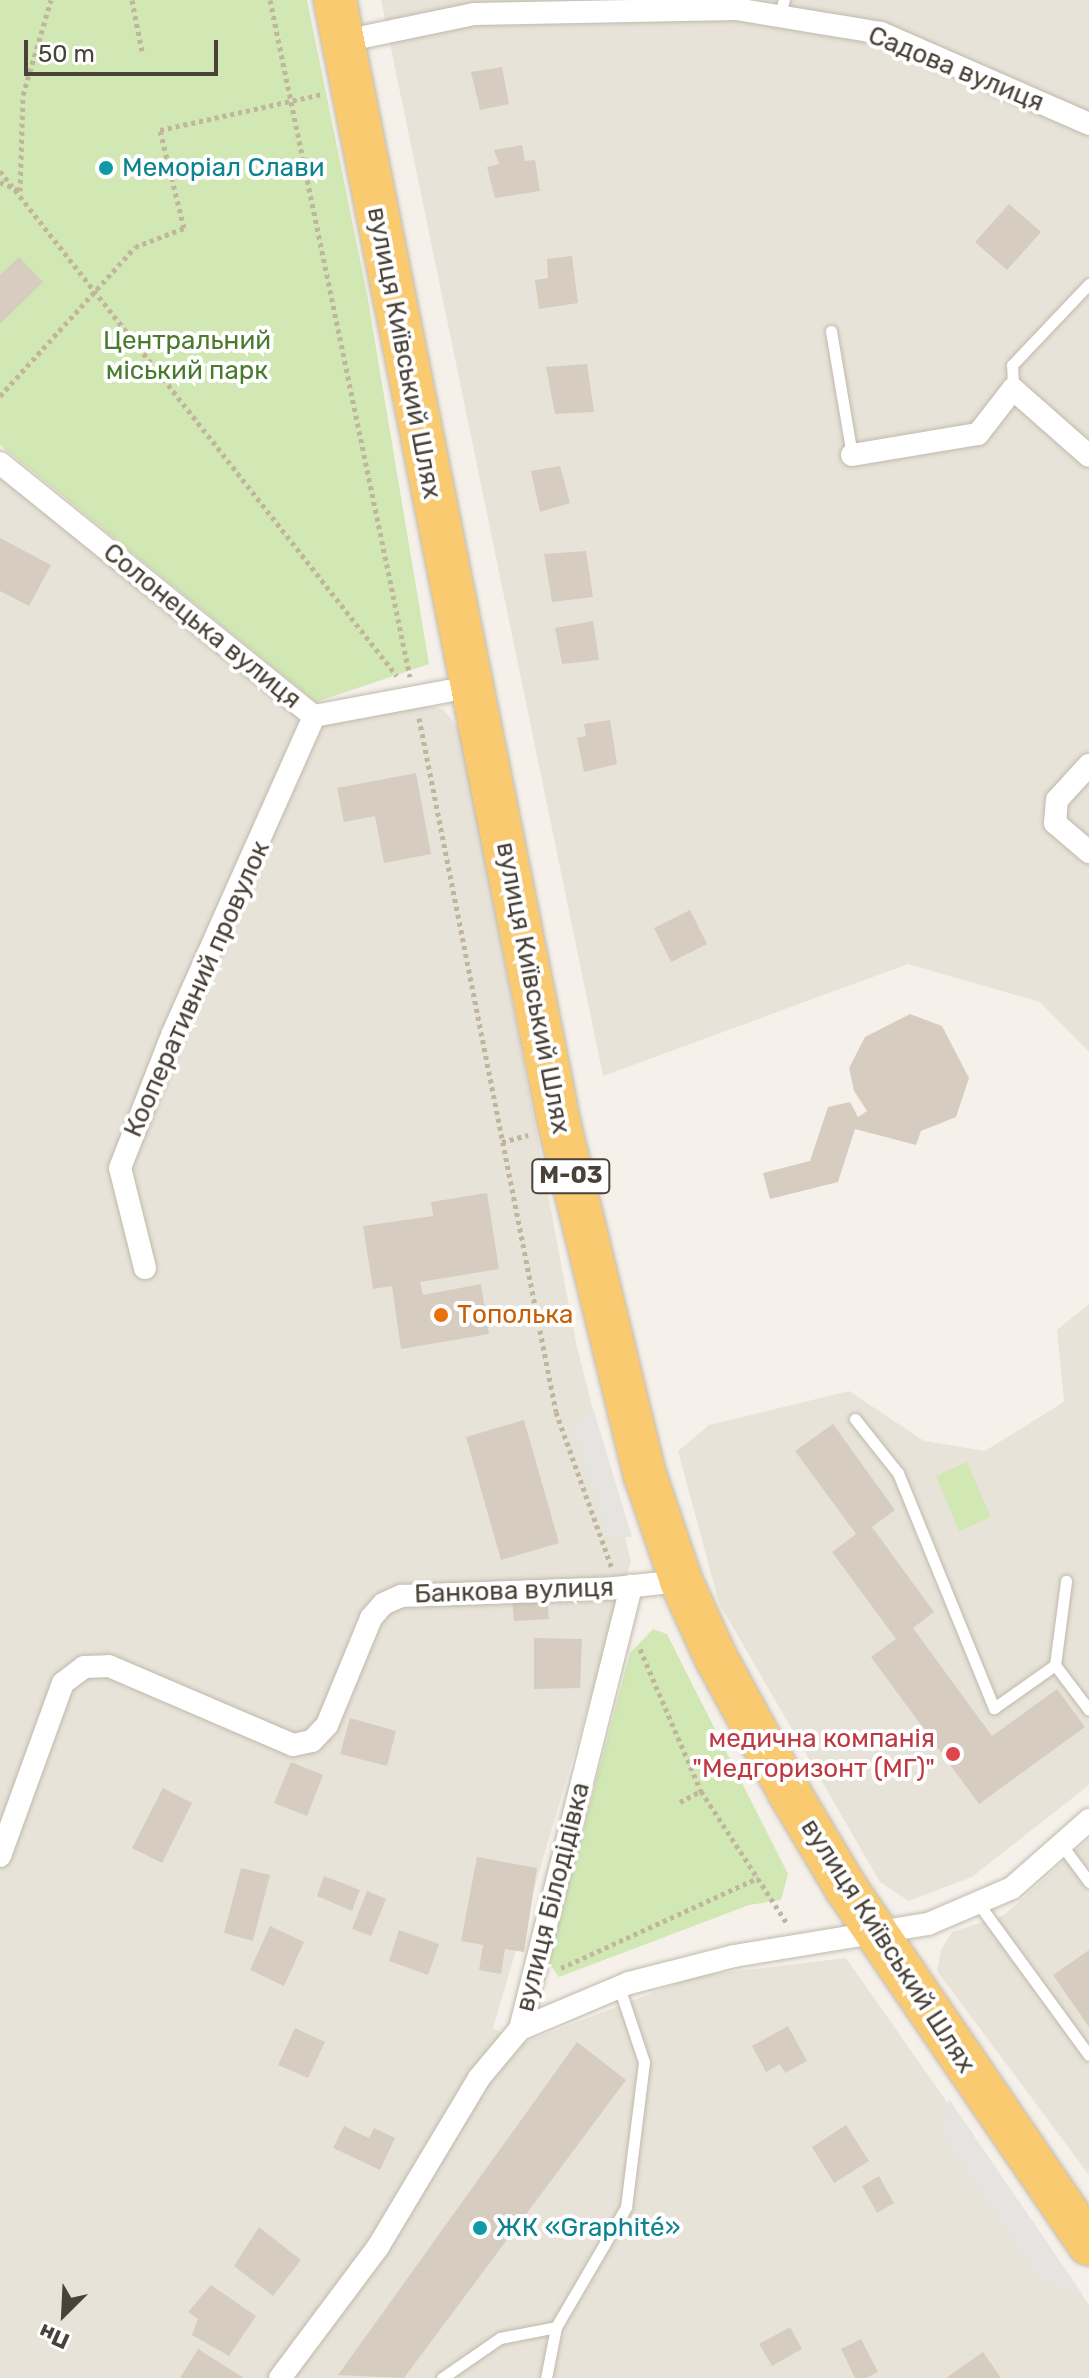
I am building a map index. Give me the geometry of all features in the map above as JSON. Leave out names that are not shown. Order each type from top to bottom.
[{"type":"highway","name":"вулиця Київський Шлях","points":[[335,0],[593,1273],[645,1475],[681,1581],[790,1794],[876,1933],[1089,2244]]},
{"type":"street","name":"Садова вулиця","points":[[344,41],[474,14],[782,8],[881,33],[1089,124]]},
{"type":"street","points":[[852,455],[978,434],[1013,389],[1089,456]]},
{"type":"street","name":"Солонецька вулиця","points":[[0,463],[314,716],[458,689],[474,696]]},
{"type":"street","name":"Кооперативний провулок","points":[[145,1268],[120,1168],[173,1033],[314,716]]},
{"type":"street","points":[[1089,765],[1057,800],[1055,823],[1089,852]]},
{"type":"street","name":"Банкова вулиця","points":[[0,1856],[63,1683],[84,1667],[109,1666],[293,1745],[312,1741],[327,1725],[371,1618],[383,1604],[401,1596],[623,1587],[681,1581]]},
{"type":"street","name":"вулиця Білодідівка","points":[[280,2378],[378,2247],[479,2078],[520,2029],[625,1612],[623,1587]]},
{"type":"street","points":[[520,2029],[619,1987],[734,1956],[928,1924],[1012,1888],[1089,1820]]},
{"type":"lane","points":[[1013,389],[1012,365],[1089,284]]},
{"type":"lane","points":[[831,331],[852,455]]},
{"type":"lane","points":[[855,1419],[898,1473],[994,1708],[1055,1665]]},
{"type":"lane","points":[[1066,1581],[1055,1665],[1089,1710]]},
{"type":"lane","points":[[1061,1844],[1089,1882]]},
{"type":"lane","points":[[978,1903],[1089,2055]]},
{"type":"lane","points":[[546,2378],[556,2327],[626,2207],[644,2062],[619,1987]]},
{"type":"lane","points":[[442,2378],[500,2338],[556,2327]]},
{"type":"path","points":[[20,191],[23,95],[51,0]]},
{"type":"path","points":[[132,0],[142,51]]},
{"type":"path","points":[[270,0],[415,699],[556,1412],[623,1587]]},
{"type":"path","points":[[0,396],[92,290],[135,247],[184,228],[160,130],[352,87]]},
{"type":"path","points":[[0,171],[20,191],[92,290],[415,699]]},
{"type":"path","points":[[0,182],[20,191]]},
{"type":"path","points":[[625,1612],[701,1791],[801,1945]]},
{"type":"path","points":[[680,1802],[701,1791]]},
{"type":"path","points":[[561,1968],[758,1878]]},
{"type":"shaded area","points":[[381,0],[1089,0],[1089,1052],[1040,1002],[908,964],[603,1076]]},
{"type":"shaded area","points":[[0,469],[309,718],[412,704],[443,709],[461,731],[576,1343],[631,1561],[493,2028],[523,2043],[696,1976],[846,1958],[1089,2305],[1089,2378],[0,2378]]},
{"type":"shaded area","points":[[1089,1304],[1089,1785],[972,1877],[909,1901],[880,1882],[719,1603],[678,1451],[709,1425],[849,1391],[924,1441],[985,1451],[1064,1402],[1057,1330]]},
{"type":"shaded area","points":[[593,1408],[632,1537],[608,1537],[574,1429]]},
{"type":"shaded area","points":[[1089,1839],[1089,2175],[937,1971],[941,1950],[952,1932],[1004,1915]]},
{"type":"shaded area","points":[[949,2099],[1083,2295],[1042,2282],[942,2134]]},
{"type":"green space","name":"Центральний міський парк","points":[[0,0],[307,0],[367,294],[429,664],[316,702],[0,445]]},
{"type":"green space","points":[[967,1462],[991,1517],[959,1531],[936,1476]]},
{"type":"green space","points":[[653,1629],[667,1634],[788,1874],[781,1900],[749,1905],[559,1977],[548,1962],[630,1653]]},
{"type":"building","points":[[502,67],[509,104],[480,110],[471,72]]},
{"type":"building","points":[[522,145],[525,161],[535,160],[540,191],[495,198],[487,167],[499,164],[494,150]]},
{"type":"building","points":[[1009,204],[1041,232],[1007,270],[975,242]]},
{"type":"building","points":[[572,256],[578,303],[539,309],[535,280],[548,278],[547,259]]},
{"type":"building","points":[[19,257],[43,282],[0,324],[0,275]]},
{"type":"building","points":[[587,364],[594,412],[555,414],[546,367]]},
{"type":"building","points":[[560,466],[570,503],[540,512],[531,471]]},
{"type":"building","points":[[0,538],[51,565],[29,606],[0,591]]},
{"type":"building","points":[[586,551],[593,597],[552,602],[544,554]]},
{"type":"building","points":[[593,621],[599,660],[562,664],[555,628]]},
{"type":"building","points":[[610,720],[617,764],[584,772],[577,738],[586,736],[584,724]]},
{"type":"building","points":[[416,773],[431,854],[384,863],[375,816],[344,822],[337,788]]},
{"type":"building","points":[[690,910],[707,944],[671,962],[654,928]]},
{"type":"building","points":[[910,1014],[942,1026],[969,1078],[956,1117],[921,1131],[916,1145],[855,1129],[838,1182],[770,1199],[763,1173],[810,1161],[828,1107],[850,1102],[858,1117],[867,1111],[854,1091],[849,1068],[865,1037]]},
{"type":"building","points":[[487,1193],[499,1269],[420,1282],[423,1295],[481,1284],[489,1334],[401,1349],[392,1286],[373,1289],[363,1226],[433,1216],[431,1202]]},
{"type":"building","points":[[524,1420],[559,1543],[501,1560],[466,1437]]},
{"type":"building","points":[[833,1424],[895,1510],[872,1527],[934,1612],[913,1628],[992,1736],[1057,1689],[1085,1727],[979,1804],[871,1657],[896,1639],[832,1552],[856,1534],[795,1451]]},
{"type":"building","points":[[547,1596],[549,1619],[514,1621],[512,1598]]},
{"type":"building","points":[[534,1638],[582,1639],[580,1688],[534,1689]]},
{"type":"building","points":[[350,1718],[396,1731],[387,1766],[340,1754]]},
{"type":"building","points":[[291,1762],[323,1775],[307,1816],[274,1803]]},
{"type":"building","points":[[163,1788],[192,1803],[162,1863],[132,1848]]},
{"type":"building","points":[[477,1857],[537,1868],[524,1952],[505,1949],[501,1974],[479,1970],[483,1945],[461,1941]]},
{"type":"building","points":[[241,1868],[270,1875],[253,1941],[224,1933]]},
{"type":"building","points":[[324,1876],[360,1890],[352,1911],[317,1896]]},
{"type":"building","points":[[367,1891],[386,1899],[371,1936],[352,1929]]},
{"type":"building","points":[[270,1926],[304,1942],[284,1986],[250,1970]]},
{"type":"building","points":[[399,1930],[439,1944],[428,1975],[389,1961]]},
{"type":"building","points":[[1089,1950],[1089,2027],[1053,1975]]},
{"type":"building","points":[[788,2026],[807,2061],[785,2073],[780,2064],[766,2072],[752,2046]]},
{"type":"building","points":[[295,2028],[325,2042],[308,2078],[278,2065]]},
{"type":"building","name":"ЖК «Graphité»","points":[[577,2042],[626,2080],[404,2378],[338,2375]]},
{"type":"building","points":[[846,2125],[869,2161],[834,2183],[812,2147]]},
{"type":"building","points":[[344,2126],[369,2138],[374,2128],[395,2138],[380,2170],[333,2148]]},
{"type":"building","points":[[879,2176],[894,2203],[877,2213],[862,2186]]},
{"type":"building","points":[[259,2227],[301,2260],[273,2296],[234,2266]]},
{"type":"building","points":[[211,2285],[256,2316],[229,2356],[192,2335],[198,2319],[188,2312]]},
{"type":"building","points":[[790,2327],[802,2349],[772,2366],[759,2344]]},
{"type":"building","points":[[861,2339],[878,2372],[866,2378],[855,2378],[841,2349]]},
{"type":"building","points":[[198,2349],[244,2378],[180,2378]]},
{"type":"building","points":[[983,2352],[1001,2378],[946,2378]]},
{"type":"place","name":"Mеморіал Слави","points":[[106,168]]},
{"type":"place","name":"Тополька","points":[[441,1315]]},
{"type":"place","name":"медична компанія \"Медгоризонт (МГ)\"","points":[[953,1754]]},
{"type":"place","name":"ЖК «Graphité»","points":[[480,2228]]}]
